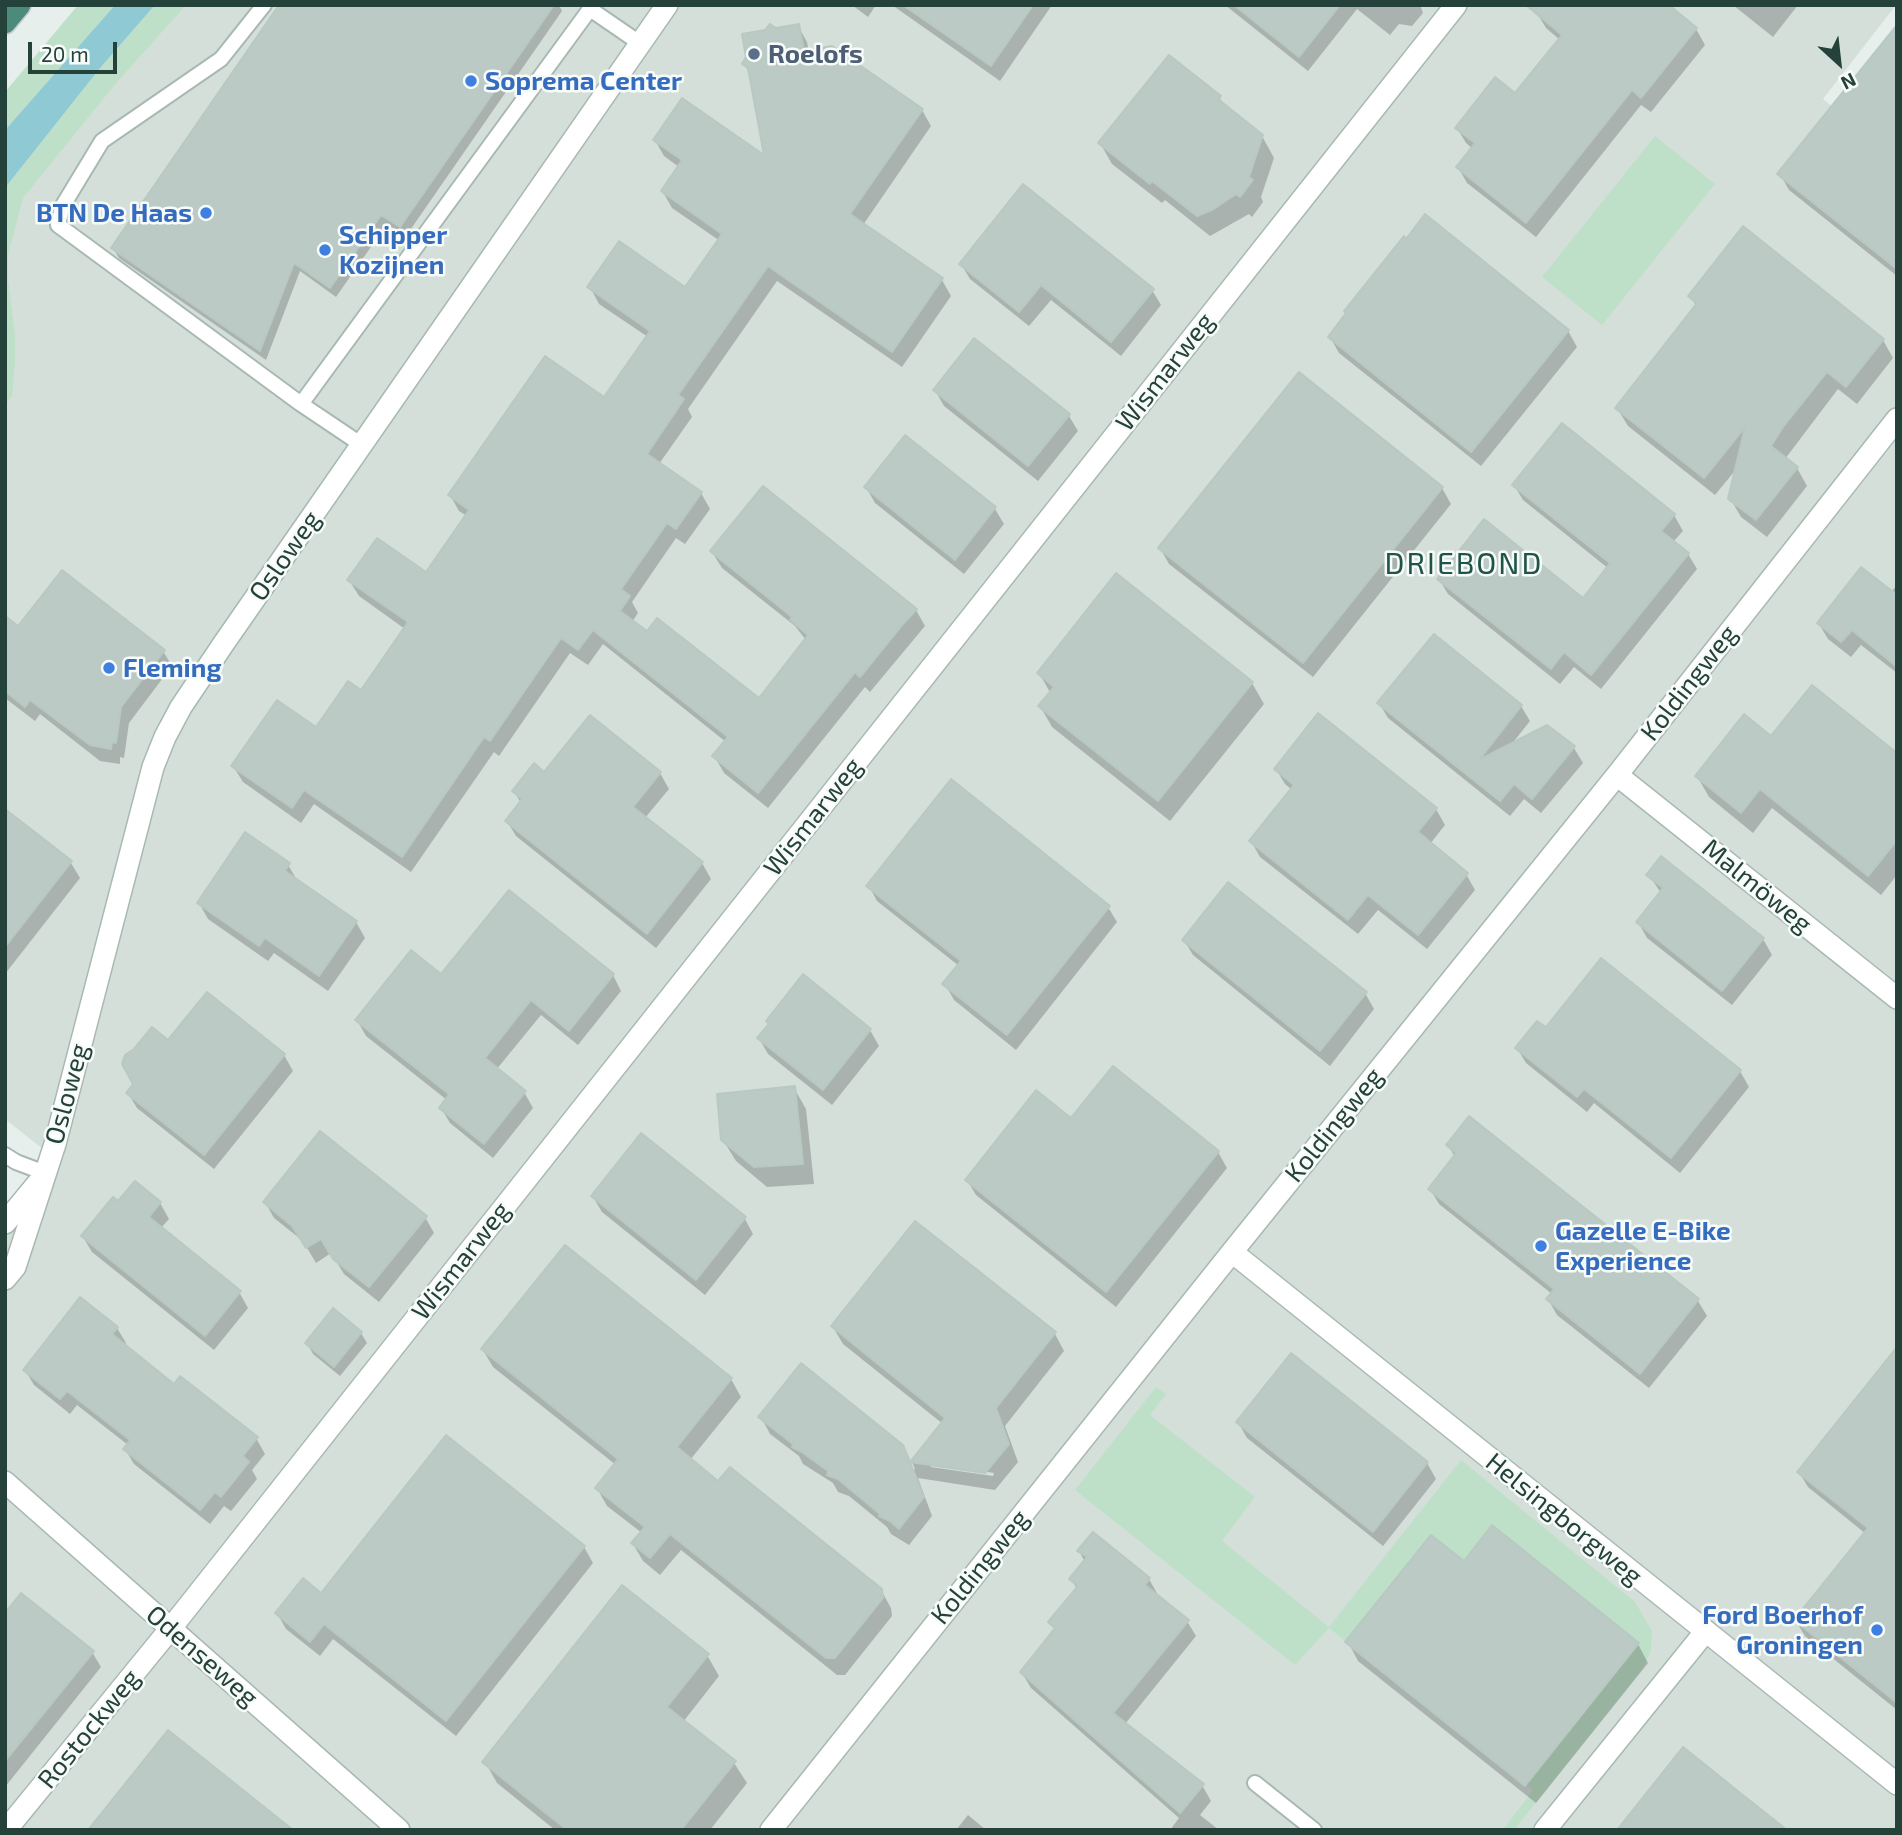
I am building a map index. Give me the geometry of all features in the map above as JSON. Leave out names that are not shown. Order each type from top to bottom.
[{"type":"highway","points":[[5,23],[20,5]]},
{"type":"street","name":"Osloweg","points":[[5,1279],[15,1267],[67,1102],[153,767],[165,737],[181,707],[667,5]]},
{"type":"street","name":"Wismarweg","points":[[171,1628],[1456,5]]},
{"type":"street","name":"Koldingweg","points":[[771,1830],[1617,775],[1897,419]]},
{"type":"street","name":"Malmöweg","points":[[1617,775],[1897,998]]},
{"type":"street","name":"Osloweg","points":[[5,1223],[46,1173]]},
{"type":"street","name":"Helsingborgweg","points":[[1232,1252],[1897,1784]]},
{"type":"street","name":"Odenseweg","points":[[5,1482],[400,1830]]},
{"type":"street","name":"Rostockweg","points":[[6,1830],[171,1628]]},
{"type":"street","points":[[1545,1830],[1705,1632]]},
{"type":"lane","points":[[264,5],[221,59],[102,141],[62,207],[58,225],[301,404],[362,445]]},
{"type":"lane","points":[[301,404],[589,7],[640,44]]},
{"type":"lane","points":[[5,1155],[46,1173]]},
{"type":"lane","points":[[1255,1783],[1314,1830]]},
{"type":"shaded area","points":[[178,5],[1896,5],[1823,99],[1897,158],[1897,1830],[5,1830],[5,1230],[43,1149],[5,1119],[5,218]]},
{"type":"green space","points":[[78,5],[115,5],[5,130],[5,92]]},
{"type":"green space","points":[[155,5],[186,5],[117,82],[23,198],[8,255],[15,362],[12,396],[5,405],[5,188],[101,67]]},
{"type":"green space","points":[[1655,136],[1715,184],[1602,325],[1542,277]]},
{"type":"green space","points":[[1156,1387],[1166,1394],[1150,1415],[1255,1497],[1222,1541],[1329,1627],[1461,1460],[1635,1602],[1652,1631],[1651,1650],[1643,1668],[1514,1830],[1503,1830],[1533,1790],[1329,1628],[1295,1665],[1075,1490]]},
{"type":"water","points":[[115,5],[155,5],[101,67],[5,188],[5,130]]},
{"type":"building","points":[[279,5],[554,5],[400,227],[381,215],[330,288],[294,263],[260,351],[111,248]]},
{"type":"building","points":[[903,5],[1033,5],[991,66]]},
{"type":"building","points":[[1234,5],[1340,5],[1299,57]]},
{"type":"building","points":[[1526,5],[1669,5],[1697,28],[1641,98],[1632,90],[1526,223],[1456,167],[1475,143],[1455,128],[1495,77],[1515,93],[1562,35]]},
{"type":"building","points":[[770,24],[776,28],[799,24],[804,51],[832,46],[923,109],[850,214],[943,278],[892,352],[768,266],[678,395],[684,399],[647,454],[702,492],[676,529],[667,523],[621,589],[630,596],[620,611],[647,631],[657,618],[759,698],[808,635],[790,620],[792,617],[710,551],[763,486],[917,609],[860,677],[855,672],[758,793],[712,756],[728,737],[593,630],[578,650],[561,638],[490,741],[484,737],[402,857],[304,790],[292,808],[231,766],[277,700],[316,727],[348,681],[361,690],[408,622],[347,580],[377,538],[426,572],[469,510],[448,495],[545,356],[604,397],[650,331],[587,287],[619,241],[685,287],[722,234],[661,191],[682,160],[653,140],[682,98],[764,155],[748,68],[742,64],[746,57],[742,34],[765,30]]},
{"type":"building","points":[[1897,25],[1897,269],[1777,174]]},
{"type":"building","points":[[1169,55],[1221,96],[1218,99],[1263,135],[1249,177],[1253,180],[1240,197],[1236,194],[1212,210],[1197,216],[1152,181],[1150,184],[1098,143]]},
{"type":"building","points":[[1023,184],[1154,289],[1111,342],[1041,285],[1019,312],[959,264]]},
{"type":"building","points":[[1425,214],[1569,330],[1471,452],[1328,337],[1346,313],[1344,311]]},
{"type":"building","points":[[1743,226],[1884,339],[1846,387],[1827,372],[1783,427],[1771,446],[1798,467],[1756,520],[1728,499],[1745,427],[1704,478],[1615,408],[1697,303],[1688,296]]},
{"type":"building","points":[[974,338],[1070,414],[1028,466],[933,390]]},
{"type":"building","points":[[1299,372],[1443,487],[1303,663],[1158,548]]},
{"type":"building","points":[[1562,423],[1675,514],[1661,531],[1689,553],[1591,675],[1564,652],[1551,669],[1437,579],[1484,519],[1583,598],[1610,563],[1512,485]]},
{"type":"building","points":[[905,435],[996,507],[955,560],[864,487]]},
{"type":"building","points":[[1861,567],[1897,595],[1897,667],[1852,630],[1841,642],[1817,623]]},
{"type":"building","points":[[62,570],[165,650],[121,707],[116,743],[112,742],[111,749],[90,745],[30,700],[25,707],[5,691],[5,616],[18,626]]},
{"type":"building","points":[[1116,573],[1253,682],[1158,801],[1038,706],[1054,687],[1037,673]]},
{"type":"building","points":[[1434,634],[1522,705],[1479,760],[1547,725],[1575,746],[1532,799],[1514,784],[1500,801],[1377,703]]},
{"type":"building","points":[[1812,685],[1897,753],[1897,840],[1868,876],[1760,789],[1741,813],[1695,776],[1744,714],[1771,736]]},
{"type":"building","points":[[1318,713],[1437,808],[1418,832],[1468,873],[1418,935],[1368,895],[1348,920],[1249,841],[1294,785],[1274,769]]},
{"type":"building","points":[[590,715],[661,772],[633,807],[703,862],[647,934],[505,821],[522,799],[512,791],[534,763],[544,772]]},
{"type":"building","points":[[951,779],[1110,906],[1007,1035],[942,984],[961,961],[866,886]]},
{"type":"building","points":[[5,809],[72,861],[5,947]]},
{"type":"building","points":[[245,832],[290,863],[285,871],[357,921],[319,976],[265,938],[259,946],[197,903]]},
{"type":"building","points":[[1661,856],[1764,938],[1722,991],[1636,922],[1663,888],[1646,875]]},
{"type":"building","points":[[1228,882],[1367,992],[1320,1051],[1182,940]]},
{"type":"building","points":[[509,890],[614,974],[569,1031],[531,1000],[485,1058],[526,1091],[484,1144],[439,1108],[449,1094],[355,1020],[411,950],[441,974]]},
{"type":"building","points":[[1601,958],[1741,1070],[1671,1158],[1584,1089],[1577,1097],[1515,1048],[1537,1021],[1546,1027]]},
{"type":"building","points":[[803,974],[871,1029],[823,1090],[757,1038],[769,1024],[766,1021]]},
{"type":"building","points":[[207,992],[285,1054],[204,1155],[126,1093],[133,1084],[122,1064],[125,1055],[134,1049],[152,1027],[168,1040]]},
{"type":"building","points":[[1113,1066],[1219,1151],[1106,1292],[965,1180],[1036,1090],[1071,1118]]},
{"type":"building","points":[[795,1086],[803,1164],[754,1167],[721,1140],[717,1094]]},
{"type":"building","points":[[1469,1116],[1699,1299],[1640,1374],[1546,1299],[1554,1289],[1428,1189],[1456,1153],[1446,1145]]},
{"type":"building","points":[[320,1131],[427,1216],[369,1287],[333,1259],[321,1239],[306,1248],[292,1226],[263,1202]]},
{"type":"building","points":[[641,1133],[746,1217],[696,1280],[591,1196]]},
{"type":"building","points":[[135,1181],[161,1202],[149,1217],[241,1291],[205,1336],[81,1236],[113,1197],[118,1201]]},
{"type":"building","points":[[915,1221],[1056,1332],[996,1408],[1009,1444],[985,1473],[910,1462],[945,1418],[831,1326]]},
{"type":"building","points":[[565,1245],[732,1378],[677,1447],[718,1481],[730,1467],[882,1589],[883,1598],[835,1658],[826,1658],[670,1534],[650,1558],[631,1543],[645,1527],[595,1488],[618,1459],[481,1349]]},
{"type":"building","points":[[80,1297],[118,1327],[112,1334],[174,1384],[180,1376],[258,1437],[243,1456],[249,1462],[221,1497],[215,1492],[200,1510],[123,1449],[130,1440],[67,1391],[60,1399],[23,1370]]},
{"type":"building","points":[[333,1308],[362,1332],[334,1367],[305,1343]]},
{"type":"building","points":[[1897,1347],[1897,1703],[1794,1620],[1868,1528],[1797,1472]]},
{"type":"building","points":[[1291,1353],[1428,1462],[1373,1532],[1236,1422]]},
{"type":"building","points":[[801,1363],[903,1445],[924,1497],[899,1529],[879,1516],[880,1514],[838,1479],[827,1475],[828,1471],[792,1447],[793,1444],[758,1417]]},
{"type":"building","points":[[446,1435],[585,1546],[446,1721],[324,1624],[310,1642],[275,1613],[303,1578],[321,1593]]},
{"type":"building","points":[[1492,1525],[1639,1643],[1525,1786],[1345,1642],[1431,1535],[1464,1561]]},
{"type":"building","points":[[1093,1532],[1150,1578],[1145,1585],[1189,1620],[1113,1713],[1204,1784],[1180,1813],[1020,1672],[1055,1628],[1048,1622],[1078,1586],[1069,1579],[1087,1557],[1077,1551]]},
{"type":"building","points":[[622,1585],[709,1654],[667,1707],[736,1761],[681,1830],[567,1830],[482,1762]]},
{"type":"building","points":[[21,1593],[94,1651],[5,1761],[5,1613]]},
{"type":"building","points":[[168,1730],[293,1830],[88,1830]]},
{"type":"building","points":[[1683,1747],[1744,1796],[1787,1830],[1617,1830]]},
{"type":"place","name":"Roelofs","points":[[754,54]]},
{"type":"place","name":"Soprema Center","points":[[471,81]]},
{"type":"place","name":"BTN De Haas","points":[[206,213]]},
{"type":"place","name":"Schipper Kozijnen","points":[[325,250]]},
{"type":"place","name":"Fleming","points":[[109,668]]},
{"type":"place","name":"Gazelle E-Bike Experience","points":[[1541,1246]]},
{"type":"place","name":"Ford Boerhof Groningen","points":[[1877,1630]]},
{"type":"district","name":"DRIEBOND","points":[[1464,564]]}]
